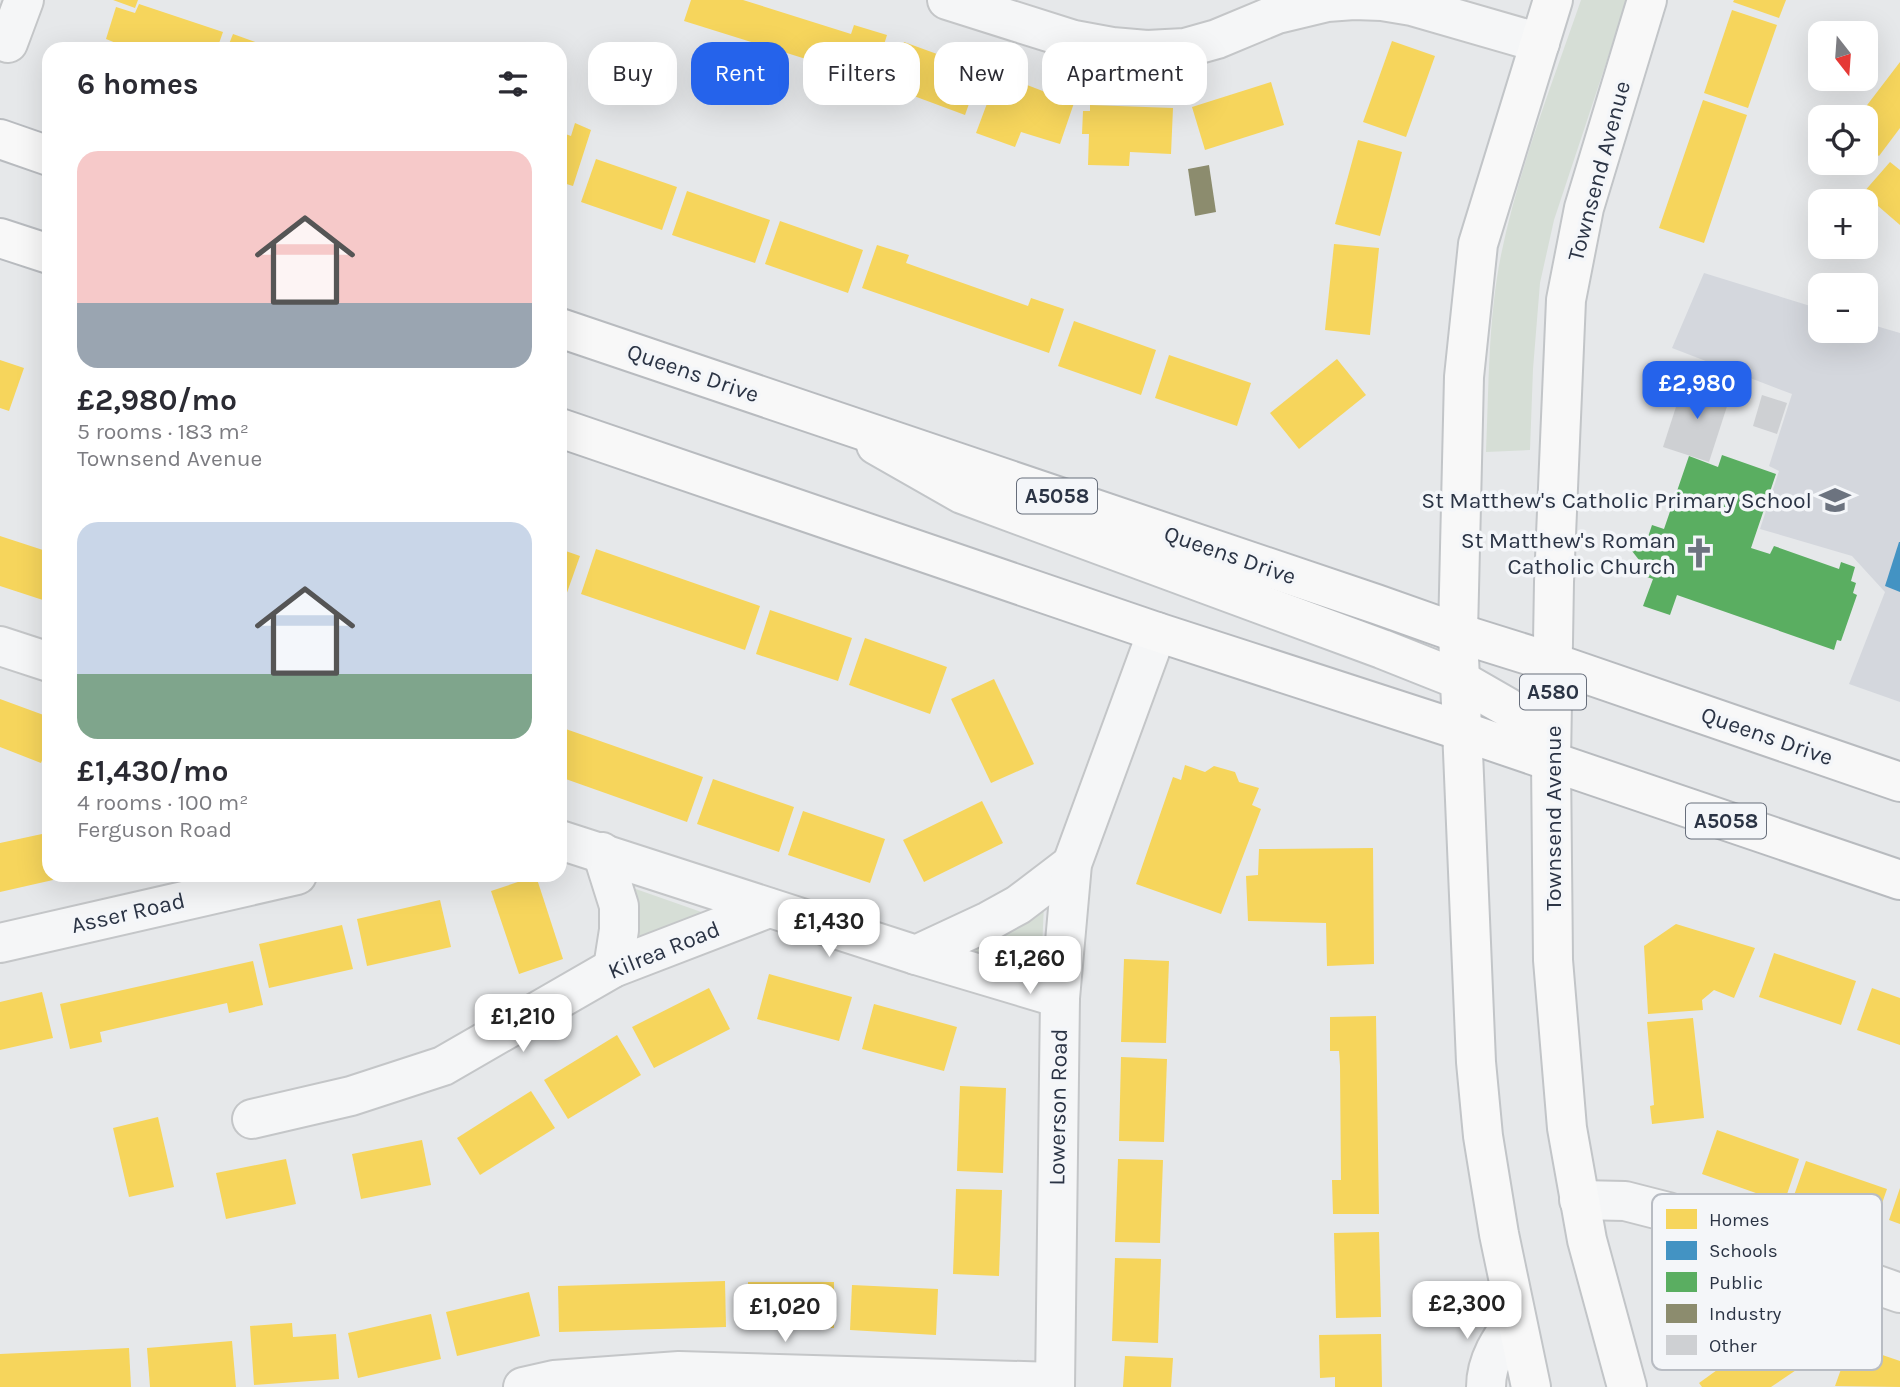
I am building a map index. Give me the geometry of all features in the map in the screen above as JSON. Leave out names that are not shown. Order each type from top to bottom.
[{"type":"main road","points":[[1531,1387],[1499,1234],[1483,1136],[1476,1062],[1458,634],[1464,377],[1478,244],[1553,0]]},
{"type":"main road","name":"Townsend Avenue","points":[[1628,1387],[1587,1240],[1567,1128],[1553,960],[1551,761],[1555,547],[1566,300],[1584,208],[1647,0]]},
{"type":"main road","points":[[0,139],[42,154]]},
{"type":"main road","points":[[0,238],[42,252]]},
{"type":"main road","name":"Queens Drive","points":[[567,330],[1900,782]]},
{"type":"main road","points":[[831,420],[962,494],[1460,680],[1507,707],[1528,723],[1551,761]]},
{"type":"main road","name":"A5058","points":[[567,430],[1157,632],[1462,731],[1900,880]]},
{"type":"street","points":[[8,43],[24,0]]},
{"type":"street","points":[[947,0],[1074,40],[1147,50],[1185,48],[1217,39],[1277,15],[1327,2],[1354,0],[1412,6],[1539,43]]},
{"type":"street","name":"Lowerson Road","points":[[1055,1385],[1060,998],[1072,864],[1157,632]]},
{"type":"street","points":[[0,646],[42,660]]},
{"type":"street","points":[[567,841],[916,955],[1060,998]]},
{"type":"street","points":[[602,852],[619,906],[619,930],[613,968]]},
{"type":"street","points":[[916,955],[989,922],[1018,905],[1072,864]]},
{"type":"street","name":"Asser Road","points":[[0,943],[267,882]]},
{"type":"street","name":"Kilrea Road","points":[[252,1119],[351,1096],[443,1066],[613,968],[769,908]]},
{"type":"street","points":[[1579,1200],[1625,1201],[1652,1208]]},
{"type":"street","points":[[1882,1287],[1900,1293]]},
{"type":"street","points":[[1486,1387],[1486,1378],[1496,1347],[1516,1318]]},
{"type":"street","points":[[523,1387],[554,1380],[679,1371],[1055,1385]]},
{"type":"shaded area","points":[[1581,0],[1627,0],[1554,220],[1540,283],[1530,450],[1486,452],[1491,328],[1501,255],[1527,158]]},
{"type":"shaded area","name":"St Matthew's Catholic Primary School","points":[[1704,273],[1808,305],[1808,343],[1878,343],[1878,327],[1900,333],[1900,702],[1849,684],[1885,592],[1852,556],[1760,529],[1779,471],[1769,466],[1792,394],[1672,348]]},
{"type":"shaded area","points":[[630,887],[707,914],[638,938],[635,936]]},
{"type":"shaded area","points":[[1044,905],[1041,969],[979,960],[973,954],[972,949]]},
{"type":"building: Homes","points":[[113,0],[138,0],[135,8]]},
{"type":"building: Homes","points":[[691,0],[743,0],[851,34],[854,25],[887,35],[885,42],[803,42],[803,58],[789,54],[789,42],[751,42],[684,21]]},
{"type":"building: Homes","points":[[1786,0],[1779,18],[1733,2]]},
{"type":"building: Homes","points":[[139,4],[223,32],[219,42],[114,42],[106,39],[116,7],[135,13]]},
{"type":"building: Homes","points":[[1732,10],[1777,25],[1748,108],[1704,93]]},
{"type":"building: Homes","points":[[233,34],[255,42],[230,42]]},
{"type":"building: Homes","points":[[1392,41],[1435,56],[1406,137],[1363,122]]},
{"type":"building: Homes","points":[[920,48],[934,53],[934,103],[920,98]]},
{"type":"building: Homes","points":[[1900,62],[1900,128],[1879,156],[1878,105],[1867,105]]},
{"type":"building: Homes","points":[[1271,82],[1284,125],[1205,150],[1192,107],[1207,105],[1207,102]]},
{"type":"building: Homes","points":[[1028,85],[1042,91],[1042,105],[1073,105],[1060,144],[1021,132],[1015,147],[976,133],[986,105],[1028,105]]},
{"type":"building: Homes","points":[[1703,100],[1747,115],[1704,243],[1659,228]]},
{"type":"building: Homes","points":[[938,105],[969,105],[965,115]]},
{"type":"building: Homes","points":[[1090,105],[1173,108],[1171,154],[1130,152],[1129,166],[1088,165],[1089,134],[1082,134],[1083,111],[1090,111]]},
{"type":"building: Homes","points":[[575,123],[591,130],[573,186],[567,184],[567,135],[571,136]]},
{"type":"building: Homes","points":[[1358,140],[1402,152],[1380,236],[1335,224]]},
{"type":"building: Homes","points":[[596,159],[677,187],[662,230],[581,202]]},
{"type":"building: Homes","points":[[1890,162],[1900,170],[1900,225],[1878,206],[1878,189],[1866,189]]},
{"type":"building: Homes","points":[[687,191],[770,220],[755,263],[672,235]]},
{"type":"building: Homes","points":[[780,221],[863,250],[848,293],[765,264]]},
{"type":"building: Homes","points":[[1334,244],[1379,248],[1370,335],[1325,330]]},
{"type":"building: Homes","points":[[877,245],[909,255],[906,263],[1028,306],[1031,298],[1064,309],[1049,353],[862,288]]},
{"type":"building: Homes","points":[[1074,321],[1156,350],[1141,395],[1058,366]]},
{"type":"building: Homes","points":[[1169,355],[1251,383],[1237,426],[1155,398]]},
{"type":"building: Homes","points":[[1337,359],[1366,395],[1299,449],[1270,413]]},
{"type":"building: Homes","points":[[0,360],[24,368],[9,411],[0,408]]},
{"type":"building: Homes","points":[[0,536],[42,550],[42,600],[0,586]]},
{"type":"building: Homes","points":[[596,549],[760,606],[745,650],[581,594]]},
{"type":"building: Homes","points":[[567,551],[580,556],[567,593]]},
{"type":"building: Homes","points":[[770,610],[852,638],[838,681],[756,654]]},
{"type":"building: Homes","points":[[865,638],[947,667],[930,714],[849,685]]},
{"type":"building: Homes","points":[[994,679],[1034,764],[991,783],[951,699]]},
{"type":"building: Homes","points":[[0,699],[42,714],[41,763],[0,747]]},
{"type":"building: Homes","points":[[567,729],[703,777],[687,822],[567,779]]},
{"type":"building: Homes","points":[[1185,765],[1205,772],[1214,766],[1235,772],[1239,782],[1259,788],[1252,805],[1261,809],[1221,914],[1136,884],[1173,777],[1181,780]]},
{"type":"building: Homes","points":[[713,779],[794,807],[779,852],[697,824]]},
{"type":"building: Homes","points":[[982,801],[1003,843],[924,882],[903,840]]},
{"type":"building: Homes","points":[[803,811],[885,839],[870,883],[788,855]]},
{"type":"building: Homes","points":[[42,834],[42,882],[44,882],[0,892],[0,843]]},
{"type":"building: Homes","points":[[1373,848],[1374,964],[1327,966],[1326,923],[1248,921],[1246,876],[1258,875],[1259,849]]},
{"type":"building: Homes","points":[[518,882],[538,882],[563,959],[519,974],[491,891]]},
{"type":"building: Homes","points":[[440,900],[451,947],[367,966],[357,919]]},
{"type":"building: Homes","points":[[1676,924],[1755,948],[1734,998],[1714,990],[1702,1000],[1703,1010],[1648,1014],[1644,946]]},
{"type":"building: Homes","points":[[342,925],[353,969],[269,988],[259,944]]},
{"type":"building: Homes","points":[[1774,953],[1856,981],[1841,1025],[1759,997]]},
{"type":"building: Homes","points":[[1124,959],[1169,961],[1166,1043],[1121,1042]]},
{"type":"building: Homes","points":[[253,961],[263,1005],[229,1013],[227,1003],[100,1032],[102,1042],[70,1049],[60,1004]]},
{"type":"building: Homes","points":[[769,974],[852,997],[839,1041],[757,1019]]},
{"type":"building: Homes","points":[[709,988],[730,1029],[654,1068],[632,1027]]},
{"type":"building: Homes","points":[[1872,988],[1900,998],[1900,1045],[1857,1030]]},
{"type":"building: Homes","points":[[42,992],[53,1038],[0,1050],[0,1002]]},
{"type":"building: Homes","points":[[874,1004],[957,1027],[944,1071],[862,1049]]},
{"type":"building: Homes","points":[[1376,1016],[1379,1214],[1333,1214],[1332,1180],[1341,1180],[1340,1066],[1339,1051],[1330,1051],[1330,1017]]},
{"type":"building: Homes","points":[[1693,1018],[1704,1118],[1652,1124],[1650,1106],[1654,1105],[1647,1022]]},
{"type":"building: Homes","points":[[617,1035],[641,1075],[568,1119],[544,1080]]},
{"type":"building: Homes","points":[[1121,1057],[1167,1059],[1164,1142],[1119,1141]]},
{"type":"building: Homes","points":[[960,1086],[1006,1088],[1003,1173],[957,1171]]},
{"type":"building: Homes","points":[[531,1091],[555,1128],[480,1175],[457,1138]]},
{"type":"building: Homes","points":[[158,1117],[174,1187],[129,1197],[113,1128]]},
{"type":"building: Homes","points":[[1717,1130],[1799,1159],[1787,1194],[1759,1194],[1702,1174]]},
{"type":"building: Homes","points":[[422,1140],[431,1185],[361,1199],[352,1154]]},
{"type":"building: Homes","points":[[286,1159],[296,1204],[226,1219],[216,1173]]},
{"type":"building: Homes","points":[[1118,1159],[1163,1160],[1160,1243],[1115,1242]]},
{"type":"building: Homes","points":[[1806,1161],[1887,1189],[1882,1203],[1882,1194],[1794,1194]]},
{"type":"building: Homes","points":[[1900,1188],[1900,1224],[1889,1220]]},
{"type":"building: Homes","points":[[956,1189],[1002,1190],[999,1276],[953,1274]]},
{"type":"building: Homes","points":[[1379,1232],[1381,1317],[1336,1318],[1334,1233]]},
{"type":"building: Homes","points":[[1115,1258],[1161,1259],[1158,1343],[1112,1341]]},
{"type":"building: Homes","points":[[725,1281],[726,1327],[559,1332],[558,1286]]},
{"type":"building: Homes","points":[[748,1282],[834,1282],[834,1328],[748,1327]]},
{"type":"building: Homes","points":[[852,1285],[938,1289],[936,1335],[850,1330]]},
{"type":"building: Homes","points":[[529,1292],[540,1336],[457,1356],[446,1312]]},
{"type":"building: Homes","points":[[431,1314],[441,1359],[358,1378],[348,1333]]},
{"type":"building: Homes","points":[[292,1323],[293,1337],[336,1334],[339,1379],[254,1385],[250,1326]]},
{"type":"building: Homes","points":[[1381,1334],[1382,1387],[1335,1387],[1335,1377],[1320,1378],[1319,1335]]},
{"type":"building: Homes","points":[[232,1341],[236,1387],[150,1387],[147,1348]]},
{"type":"building: Homes","points":[[129,1348],[131,1387],[0,1387],[0,1354]]},
{"type":"building: Homes","points":[[1882,1355],[1900,1361],[1900,1387],[1835,1386],[1841,1370],[1882,1370]]},
{"type":"building: Homes","points":[[1125,1356],[1173,1358],[1171,1387],[1123,1387]]},
{"type":"building: Homes","points":[[1717,1370],[1796,1370],[1771,1387],[1702,1387],[1699,1383]]},
{"type":"building: Schools","points":[[1900,542],[1900,592],[1885,586]]},
{"type":"building: Public","name":"St Matthew's Roman Catholic Church","points":[[1722,455],[1776,474],[1751,548],[1770,554],[1774,546],[1839,569],[1841,562],[1855,567],[1851,581],[1856,583],[1853,593],[1857,595],[1841,641],[1837,640],[1834,650],[1677,595],[1670,615],[1643,606],[1653,579],[1635,573],[1639,560],[1632,551],[1635,540],[1648,537],[1652,525],[1664,529],[1689,456],[1718,467]]},
{"type":"building: Industry","points":[[1209,165],[1216,212],[1195,216],[1188,169]]},
{"type":"building: Other","points":[[1685,379],[1731,394],[1709,462],[1663,447]]},
{"type":"building: Other","points":[[1762,395],[1787,403],[1777,434],[1753,426]]},
{"type":"place","name":"St Matthew's Catholic Primary School","points":[[1835,500]]},
{"type":"place","name":"St Matthew's Roman Catholic Church","points":[[1699,553]]}]
